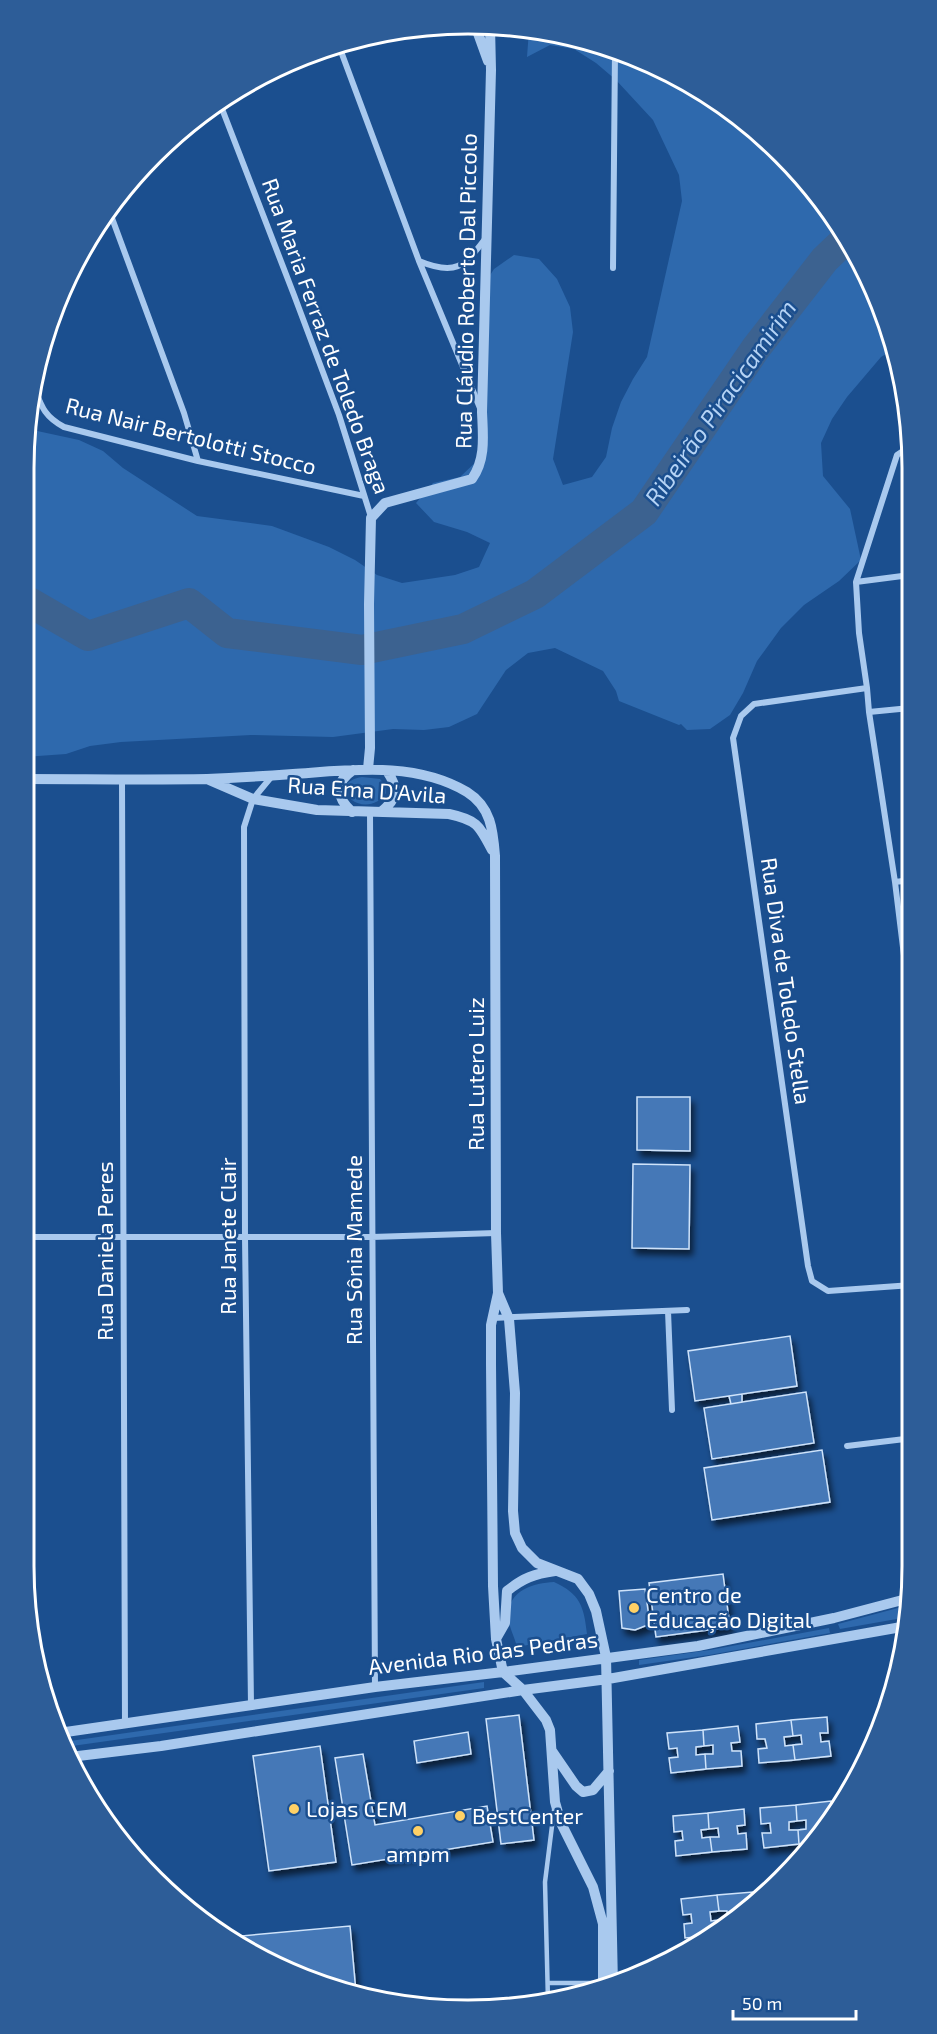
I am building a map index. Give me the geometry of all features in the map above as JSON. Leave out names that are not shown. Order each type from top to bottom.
[{"type":"street","points":[[478,34],[491,70]]},
{"type":"street","name":"Rua Cláudio Roberto Dal Piccolo","points":[[371,518],[385,503],[472,479],[480,468],[484,443],[482,412],[490,35]]},
{"type":"street","points":[[342,54],[419,261],[482,412]]},
{"type":"street","points":[[613,268],[615,61]]},
{"type":"street","name":"Rua Maria Ferraz de Toledo Braga","points":[[223,111],[335,404],[371,518],[368,769]]},
{"type":"street","points":[[113,220],[184,413],[198,461]]},
{"type":"street","points":[[419,261],[433,267],[454,268],[469,260],[487,237]]},
{"type":"street","name":"Rua Nair Bertolotti Stocco","points":[[40,402],[44,413],[52,421],[64,427],[198,461],[364,496]]},
{"type":"street","points":[[902,452],[897,455],[856,582],[859,633],[869,712],[902,939]]},
{"type":"street","points":[[856,582],[902,576]]},
{"type":"street","name":"Rua Diva de Toledo Stella","points":[[867,688],[754,704],[741,716],[733,738],[812,1281],[828,1291],[902,1286]]},
{"type":"street","points":[[869,712],[902,709]]},
{"type":"street","points":[[352,812],[342,803],[339,790],[344,776],[353,769]]},
{"type":"street","name":"Rua Ema D'Avila","points":[[206,779],[368,769],[420,774],[444,780],[469,794],[484,807],[493,827],[495,855]]},
{"type":"street","points":[[376,812],[391,804],[396,793],[394,782],[387,771]]},
{"type":"street","name":"Rua Janete Clair","points":[[251,1705],[245,1238],[244,827],[253,799],[272,776]]},
{"type":"street","points":[[34,779],[206,779]]},
{"type":"street","name":"Rua Daniela Peres","points":[[122,779],[125,1724]]},
{"type":"street","name":"Rua Ema D'Avila","points":[[206,779],[253,799],[318,810],[449,814],[467,818],[481,828],[495,855]]},
{"type":"street","name":"Rua Sônia Mamede","points":[[375,1687],[372,1237],[376,812]]},
{"type":"street","name":"Rua Lutero Luiz","points":[[495,855],[498,1293],[492,1318],[493,1586],[496,1639],[503,1672]]},
{"type":"street","points":[[895,882],[902,881]]},
{"type":"street","points":[[34,1238],[372,1237],[496,1233]]},
{"type":"street","name":"Rua Lutero Luiz","points":[[498,1293],[509,1318],[515,1393],[513,1511],[515,1533],[522,1548],[537,1563],[578,1579],[589,1594],[596,1611],[606,1657],[609,1771],[608,1976]]},
{"type":"street","points":[[492,1318],[687,1310]]},
{"type":"street","points":[[668,1311],[672,1410]]},
{"type":"street","points":[[847,1446],[902,1439]]},
{"type":"street","points":[[496,1639],[505,1623],[507,1591],[522,1579],[558,1570]]},
{"type":"street","name":"Avenida Rio das Pedras","points":[[68,1732],[375,1687],[698,1646],[834,1618],[901,1600]]},
{"type":"street","name":"Avenida Rio das Pedras","points":[[79,1756],[161,1746],[608,1679],[898,1628]]},
{"type":"street","points":[[503,1672],[523,1690],[546,1720],[550,1730],[555,1802],[561,1823],[593,1887],[603,1924],[607,1976]]},
{"type":"street","points":[[552,1751],[576,1786],[583,1792],[593,1790],[609,1771]]},
{"type":"lane","points":[[548,1992],[545,1882],[555,1802]]},
{"type":"lane","points":[[548,1983],[583,1984]]},
{"type":"shaded area","points":[[528,39],[581,49],[635,68],[686,93],[733,124],[755,142],[795,182],[829,227],[858,277],[887,353],[881,357],[847,397],[832,419],[821,443],[823,476],[850,509],[861,560],[839,581],[804,605],[781,628],[757,661],[730,715],[710,729],[687,730],[681,724],[619,701],[616,691],[603,671],[555,648],[528,653],[506,670],[477,714],[449,727],[424,730],[393,729],[333,737],[251,735],[121,742],[90,746],[66,754],[34,756],[36,431],[79,440],[103,451],[123,468],[197,516],[272,526],[329,547],[355,560],[377,575],[402,583],[455,575],[479,567],[490,543],[467,532],[434,522],[416,503],[433,483],[460,477],[480,458],[480,291],[494,269],[514,255],[539,259],[557,279],[570,307],[573,332],[553,459],[563,485],[592,477],[606,457],[612,428],[621,402],[647,357],[682,201],[679,175],[653,120],[616,80],[596,63],[574,49],[550,45],[527,57]]},
{"type":"shaded area","points":[[362,777],[380,779],[386,786],[386,793],[376,802],[356,803],[344,787],[352,780]]},
{"type":"shaded area","points":[[554,1582],[570,1591],[579,1602],[587,1634],[517,1647],[508,1619],[509,1606],[518,1594],[531,1586]]},
{"type":"shaded area","points":[[901,1607],[899,1619],[840,1629],[838,1624]]},
{"type":"shaded area","points":[[829,1628],[830,1633],[639,1665],[639,1660],[710,1650]]},
{"type":"shaded area","points":[[484,1682],[484,1688],[74,1746],[72,1741]]},
{"type":"building","points":[[637,1097],[690,1097],[690,1151],[637,1150]]},
{"type":"building","points":[[633,1164],[690,1165],[689,1249],[632,1248]]},
{"type":"building","points":[[790,1336],[797,1386],[695,1401],[688,1351]]},
{"type":"building","points":[[806,1392],[814,1443],[712,1459],[704,1408]]},
{"type":"building","points":[[742,1394],[742,1402],[731,1404],[729,1396]]},
{"type":"building","points":[[822,1450],[830,1502],[712,1520],[704,1468]]},
{"type":"building","points":[[723,1574],[730,1627],[656,1637],[649,1583]]},
{"type":"building","name":"Centro de Educação Digital","points":[[645,1589],[650,1624],[635,1630],[622,1628],[619,1591]]},
{"type":"building","points":[[519,1715],[534,1840],[501,1844],[486,1719]]},
{"type":"building","points":[[827,1717],[828,1733],[820,1733],[821,1742],[829,1741],[831,1756],[795,1760],[793,1745],[802,1744],[801,1735],[793,1736],[791,1720]]},
{"type":"building","points":[[791,1720],[793,1736],[784,1737],[785,1746],[793,1745],[795,1760],[759,1763],[758,1749],[767,1748],[765,1739],[757,1739],[756,1724]]},
{"type":"building","points":[[738,1726],[740,1742],[731,1743],[732,1751],[741,1751],[742,1766],[706,1769],[705,1754],[713,1754],[713,1745],[704,1746],[703,1730]]},
{"type":"building","points":[[703,1730],[704,1746],[696,1747],[696,1755],[705,1754],[706,1769],[671,1773],[669,1758],[678,1757],[677,1748],[669,1749],[667,1733]]},
{"type":"building","points":[[468,1732],[471,1754],[417,1763],[414,1741]]},
{"type":"building","name":"Lojas CEM","points":[[320,1746],[336,1862],[269,1871],[253,1756]]},
{"type":"building","name":"BestCenter","points":[[363,1754],[375,1825],[487,1806],[493,1842],[352,1865],[335,1758]]},
{"type":"building","points":[[831,1801],[802,1844],[799,1844],[798,1830],[806,1829],[806,1820],[797,1821],[796,1805]]},
{"type":"building","points":[[796,1805],[797,1821],[789,1822],[789,1830],[798,1830],[799,1844],[764,1848],[762,1833],[771,1833],[770,1823],[761,1824],[760,1808]]},
{"type":"building","points":[[744,1809],[745,1825],[737,1826],[738,1834],[746,1833],[747,1849],[712,1852],[710,1837],[719,1837],[718,1828],[709,1829],[708,1813]]},
{"type":"building","points":[[708,1813],[709,1829],[701,1830],[702,1838],[710,1837],[712,1852],[676,1856],[675,1841],[683,1840],[682,1831],[674,1832],[673,1816]]},
{"type":"building","points":[[753,1892],[727,1914],[727,1911],[719,1911],[717,1895]]},
{"type":"building","points":[[717,1895],[719,1911],[710,1912],[711,1921],[719,1920],[691,1937],[685,1938],[684,1924],[692,1923],[691,1914],[683,1915],[681,1899]]},
{"type":"building","points":[[350,1926],[355,1985],[302,1966],[243,1936]]},
{"type":"waterway","name":"Ribeirão Piracicamirim","points":[[34,605],[88,636],[189,603],[227,633],[362,650],[463,629],[535,594],[644,512],[756,348],[825,259],[840,245]]},
{"type":"place","name":"Centro de Educação Digital","points":[[634,1608]]},
{"type":"place","name":"Lojas CEM","points":[[294,1809]]},
{"type":"place","name":"BestCenter","points":[[460,1816]]},
{"type":"place","name":"ampm","points":[[418,1831]]}]
